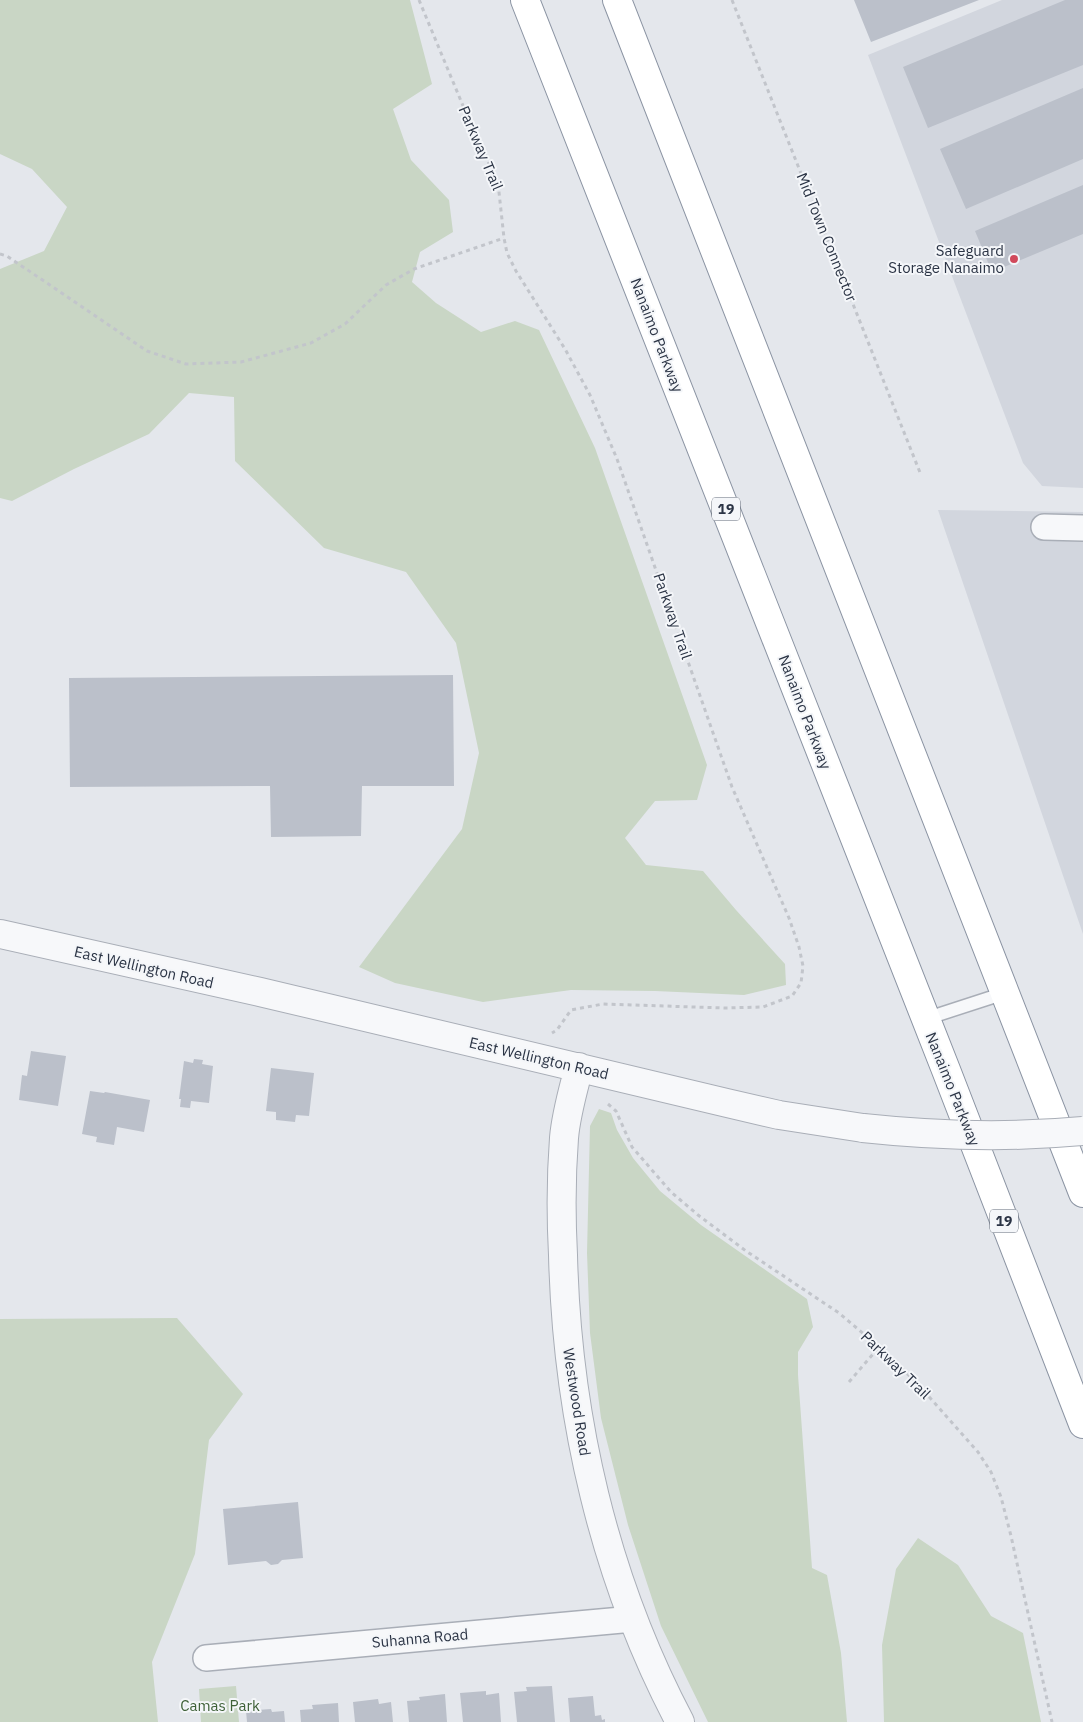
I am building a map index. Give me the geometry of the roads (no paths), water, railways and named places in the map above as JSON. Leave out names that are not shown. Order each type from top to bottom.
[{"type":"highway","name":"Nanaimo Parkway","points":[[525,0],[1083,1424]]},
{"type":"highway","points":[[617,0],[1083,1193]]},
{"type":"street","points":[[1044,527],[1083,528]]},
{"type":"street","name":"East Wellington Road","points":[[0,934],[260,992],[771,1113],[863,1128],[916,1134],[963,1136],[1042,1135],[1083,1131]]},
{"type":"street","name":"Westwood Road","points":[[579,1067],[569,1103],[564,1138],[562,1221],[567,1333],[579,1427],[609,1547],[633,1619],[654,1670],[680,1722]]},
{"type":"street","name":"Suhanna Road","points":[[206,1658],[633,1619]]},
{"type":"lane","points":[[925,1019],[1005,993]]},
{"type":"place","name":"Safeguard Storage Nanaimo","points":[[1014,259]]},
{"type":"park label","name":"Camas Park","points":[[220,1705]]}]
